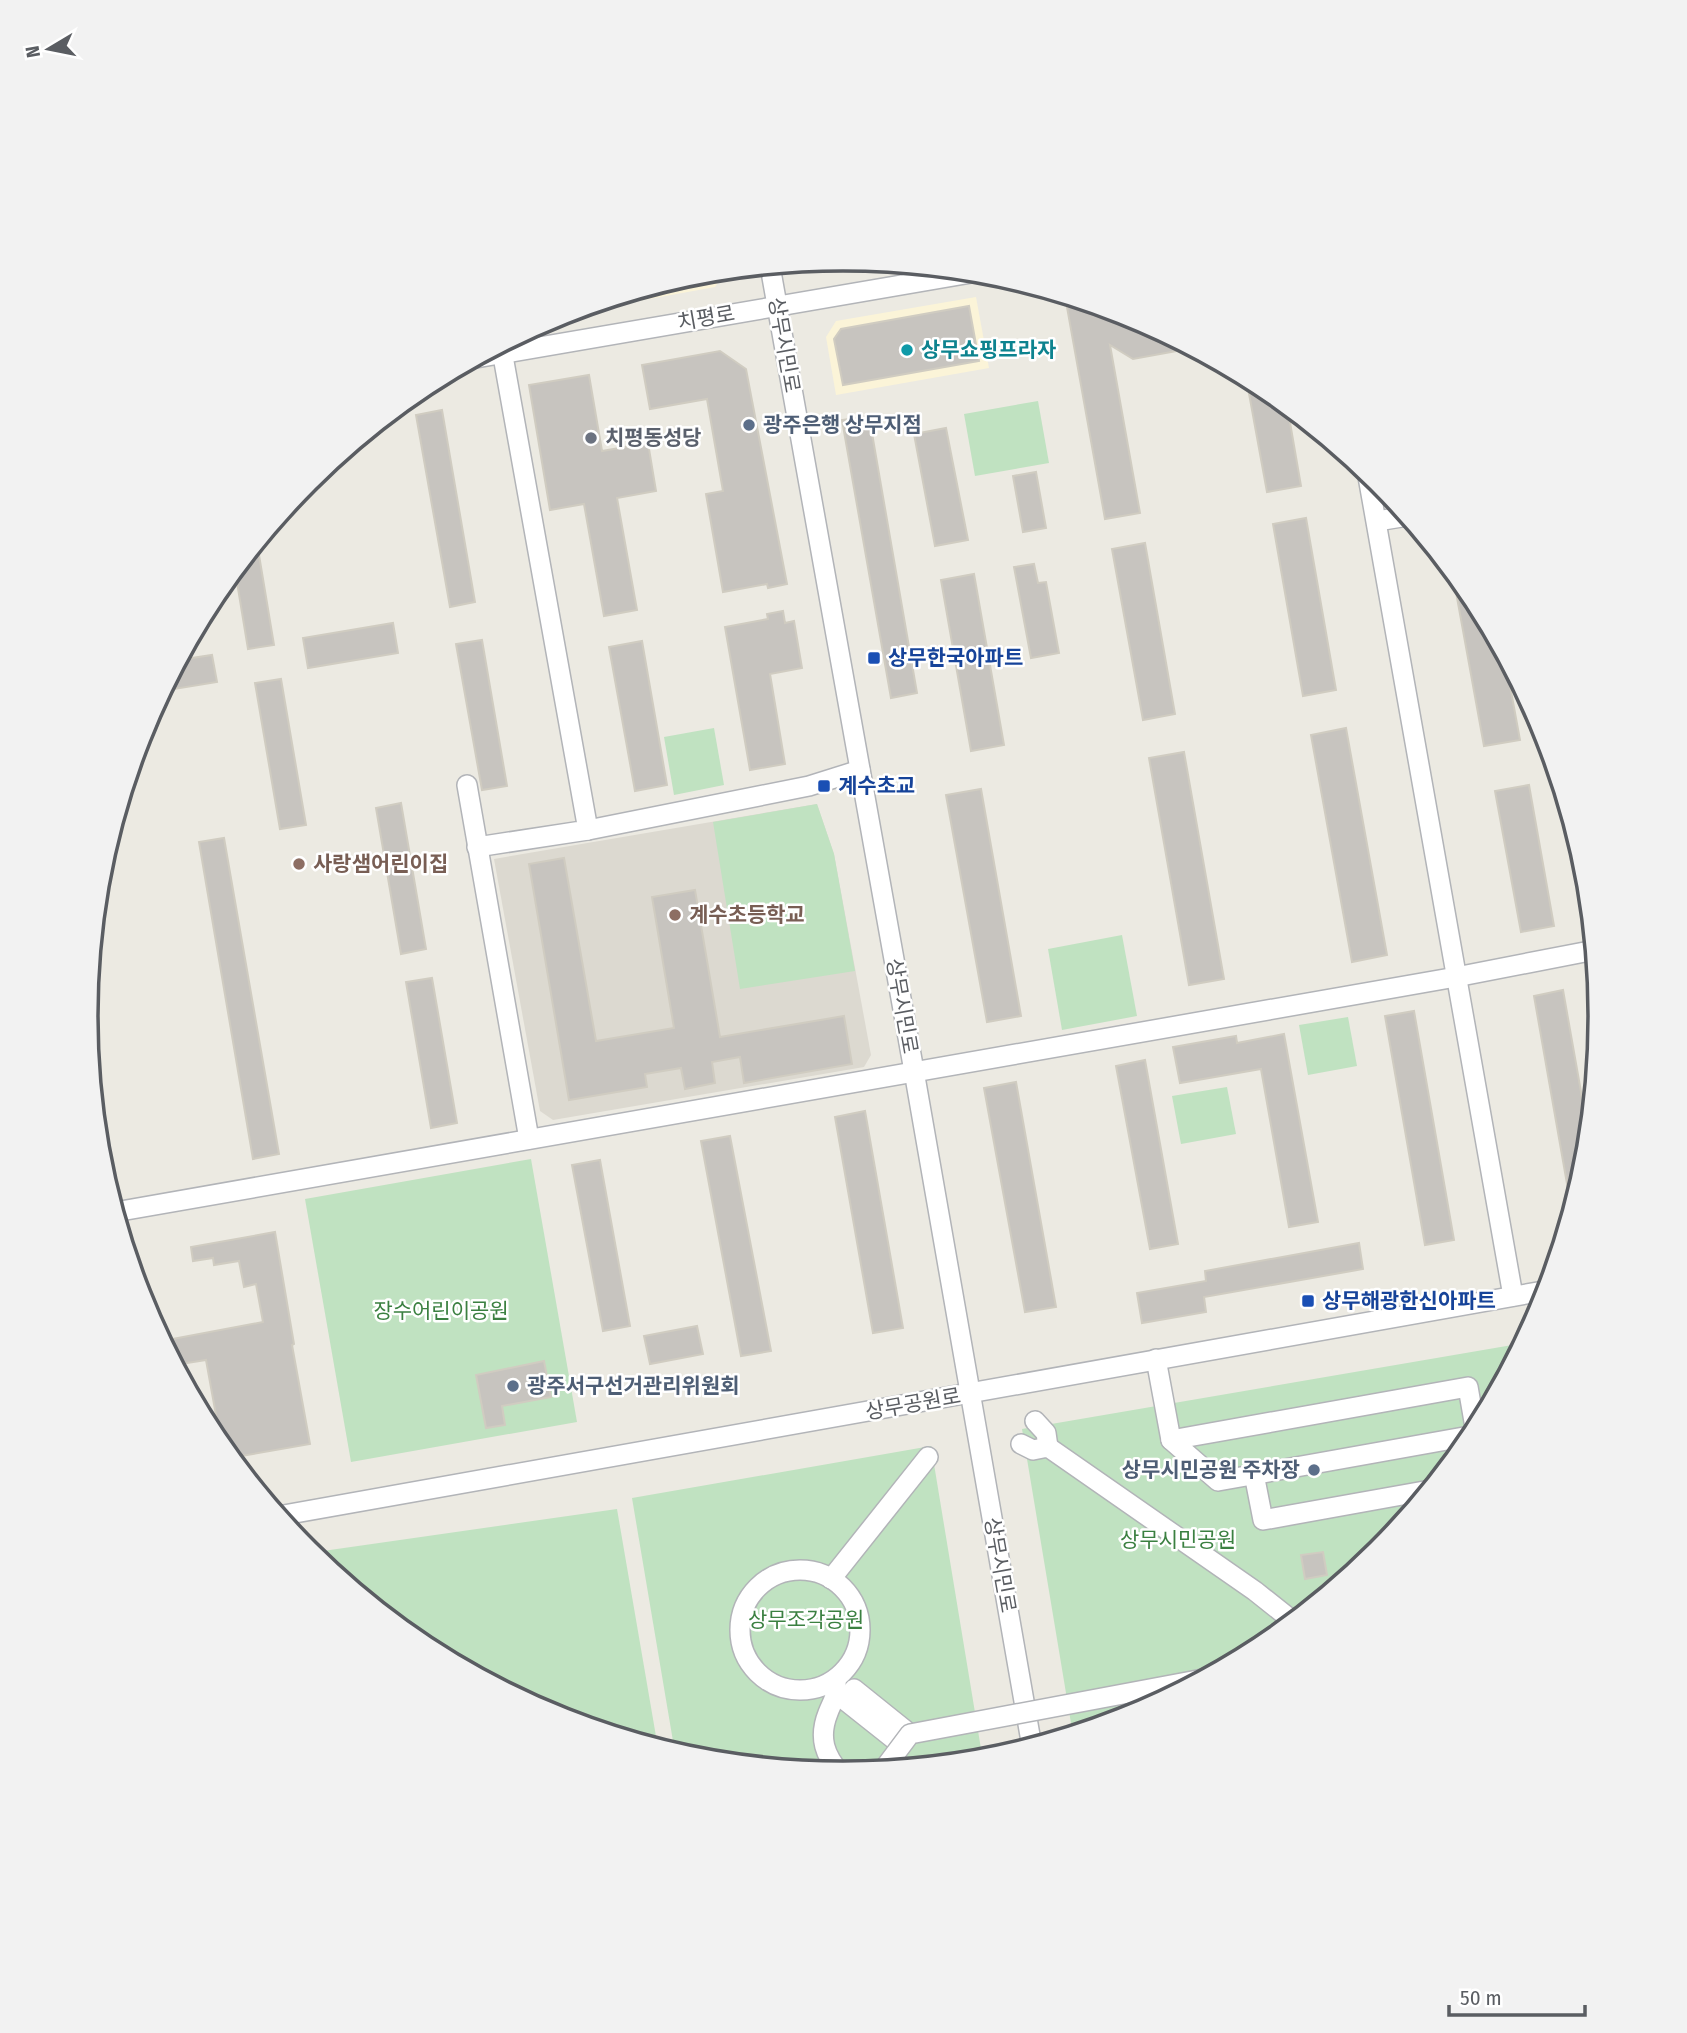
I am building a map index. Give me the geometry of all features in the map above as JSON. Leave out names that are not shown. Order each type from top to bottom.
[{"type":"street","name":"상무시민로","points":[[772,275],[1030,1738]]},
{"type":"street","name":"치평로","points":[[517,347],[944,278]]},
{"type":"street","points":[[503,354],[588,830]]},
{"type":"street","points":[[1371,489],[1513,1296]]},
{"type":"street","points":[[1377,521],[1397,518]]},
{"type":"street","points":[[477,847],[588,830],[809,786],[860,770]]},
{"type":"street","points":[[467,785],[529,1139]]},
{"type":"street","points":[[123,1211],[1457,977],[1586,952]]},
{"type":"street","name":"상무공원로","points":[[289,1514],[1536,1292]]},
{"type":"street","points":[[1156,1359],[1171,1440],[1218,1480],[1459,1437]]},
{"type":"street","points":[[1171,1440],[1468,1387],[1472,1416]]},
{"type":"street","points":[[1035,1421],[1046,1433],[1048,1447]]},
{"type":"street","points":[[1021,1444],[1033,1450],[1048,1447],[1255,1591],[1286,1616]]},
{"type":"street","points":[[831,1579],[928,1457]]},
{"type":"street","points":[[1254,1474],[1263,1520],[1417,1492]]},
{"type":"street","points":[[830,1761],[823,1741],[826,1716],[836,1686],[857,1648],[860,1628],[856,1609],[846,1592],[831,1579],[813,1571],[793,1570],[774,1575],[758,1587],[746,1602],[740,1621],[741,1641],[748,1660],[760,1675],[777,1685],[796,1690],[836,1686],[899,1734]]},
{"type":"street","points":[[880,1760],[899,1734],[1175,1684]]},
{"type":"street","points":[[887,1760],[899,1734]]},
{"type":"shaded area","points":[[719,281],[715,287],[631,302]]},
{"type":"shaded area","name":"상무쇼핑프라자","points":[[976,297],[989,368],[836,395],[826,337],[836,321]]},
{"type":"shaded area","name":"계수초등학교","points":[[817,804],[834,854],[871,1055],[864,1067],[553,1120],[540,1111],[494,859]]},
{"type":"green space","points":[[1038,401],[1049,463],[975,476],[964,414]]},
{"type":"green space","points":[[714,728],[724,785],[674,795],[664,737]]},
{"type":"green space","points":[[817,804],[834,854],[855,971],[740,989],[713,822]]},
{"type":"green space","points":[[1122,935],[1137,1016],[1062,1030],[1048,949]]},
{"type":"green space","points":[[1348,1017],[1357,1066],[1308,1075],[1299,1025]]},
{"type":"green space","points":[[1227,1087],[1236,1134],[1181,1144],[1172,1096]]},
{"type":"green space","name":"장수어린이공원","points":[[531,1159],[577,1422],[351,1462],[305,1199]]},
{"type":"green space","name":"상무시민공원","points":[[1512,1345],[1463,1431],[1435,1470],[1371,1544],[1335,1577],[1258,1636],[1216,1662],[1129,1705],[1071,1726],[1022,1429]]},
{"type":"green space","name":"상무조각공원","points":[[931,1446],[981,1749],[941,1756],[844,1762],[746,1756],[673,1742],[632,1498]]},
{"type":"green space","points":[[617,1509],[656,1738],[558,1705],[471,1662],[390,1608],[324,1551]]},
{"type":"building","name":"상무쇼핑프라자","points":[[969,306],[979,361],[843,385],[834,339],[841,329]]},
{"type":"building","points":[[1067,306],[1129,328],[1178,351],[1133,359],[1110,345],[1140,513],[1105,519]]},
{"type":"building","points":[[720,351],[746,369],[787,584],[768,588],[767,584],[723,592],[706,494],[723,491],[707,399],[650,409],[642,365]]},
{"type":"building","name":"치평동성당","points":[[589,375],[602,451],[648,443],[656,491],[617,498],[637,610],[604,616],[584,504],[550,510],[529,385]]},
{"type":"building","points":[[1249,391],[1290,420],[1301,486],[1267,492]]},
{"type":"building","points":[[442,410],[475,602],[450,607],[416,415]]},
{"type":"building","points":[[869,416],[917,693],[891,698],[842,420]]},
{"type":"building","points":[[946,428],[968,540],[935,546],[914,434]]},
{"type":"building","points":[[1036,472],[1046,528],[1023,532],[1013,476]]},
{"type":"building","points":[[1306,518],[1336,690],[1303,696],[1273,524]]},
{"type":"building","points":[[1145,543],[1175,714],[1143,720],[1112,549]]},
{"type":"building","points":[[259,555],[274,645],[248,649],[237,584]]},
{"type":"building","points":[[1034,564],[1038,583],[1046,582],[1059,653],[1031,658],[1014,567]]},
{"type":"building","points":[[974,574],[1004,745],[971,751],[941,580]]},
{"type":"building","points":[[1456,592],[1509,682],[1520,740],[1484,746]]},
{"type":"building","points":[[783,611],[785,623],[794,621],[802,668],[770,674],[785,764],[750,770],[725,627],[768,619],[767,614]]},
{"type":"building","points":[[393,623],[398,653],[308,668],[303,638]]},
{"type":"building","points":[[482,640],[507,786],[482,790],[456,644]]},
{"type":"building","points":[[642,641],[667,785],[635,791],[609,647]]},
{"type":"building","points":[[212,655],[217,682],[174,689],[190,658]]},
{"type":"building","points":[[281,679],[306,825],[280,829],[255,683]]},
{"type":"building","points":[[1346,728],[1387,955],[1352,962],[1311,735]]},
{"type":"building","points":[[1184,752],[1224,979],[1189,985],[1149,758]]},
{"type":"building","points":[[1529,785],[1554,926],[1521,932],[1495,791]]},
{"type":"building","points":[[981,789],[1021,1016],[987,1022],[946,795]]},
{"type":"building","points":[[401,803],[426,949],[401,954],[376,808]]},
{"type":"building","points":[[224,838],[279,1154],[253,1159],[199,842]]},
{"type":"building","points":[[564,858],[596,1041],[674,1028],[652,897],[695,890],[720,1037],[844,1016],[852,1064],[744,1083],[740,1057],[712,1062],[715,1083],[685,1089],[681,1068],[645,1074],[647,1087],[569,1100],[529,864]]},
{"type":"building","points":[[432,978],[457,1123],[431,1128],[406,982]]},
{"type":"building","points":[[1563,990],[1584,1107],[1568,1191],[1534,996]]},
{"type":"building","points":[[1414,1011],[1454,1240],[1425,1245],[1385,1016]]},
{"type":"building","points":[[1284,1034],[1318,1222],[1289,1227],[1261,1069],[1180,1083],[1173,1047],[1236,1036],[1237,1043]]},
{"type":"building","points":[[1145,1060],[1178,1244],[1150,1249],[1116,1066]]},
{"type":"building","points":[[1016,1082],[1056,1307],[1025,1312],[984,1088]]},
{"type":"building","points":[[865,1111],[903,1328],[873,1333],[835,1117]]},
{"type":"building","points":[[730,1136],[771,1351],[741,1356],[701,1141]]},
{"type":"building","points":[[600,1160],[630,1326],[603,1331],[572,1165]]},
{"type":"building","points":[[275,1232],[310,1444],[242,1456],[217,1419],[206,1360],[184,1363],[172,1339],[263,1322],[256,1284],[244,1287],[239,1261],[214,1265],[213,1258],[193,1261],[191,1247]]},
{"type":"building","points":[[1359,1243],[1363,1269],[1204,1297],[1206,1312],[1142,1323],[1137,1293],[1206,1281],[1205,1271]]},
{"type":"building","points":[[697,1326],[703,1354],[650,1364],[644,1336]]},
{"type":"building","name":"광주서구선거관리위원회","points":[[544,1361],[551,1397],[502,1406],[505,1425],[486,1428],[476,1375]]},
{"type":"building","points":[[1323,1552],[1327,1575],[1305,1579],[1301,1555]]},
{"type":"place","name":"상무쇼핑프라자","points":[[907,350]]},
{"type":"place","name":"광주은행 상무지점","points":[[749,425]]},
{"type":"place","name":"치평동성당","points":[[591,438]]},
{"type":"place","name":"상무한국아파트","points":[[874,658]]},
{"type":"place","name":"계수초교","points":[[824,786]]},
{"type":"place","name":"사랑샘어린이집","points":[[299,864]]},
{"type":"place","name":"계수초등학교","points":[[675,915]]},
{"type":"place","name":"상무해광한신아파트","points":[[1308,1301]]},
{"type":"place","name":"광주서구선거관리위원회","points":[[513,1386]]},
{"type":"place","name":"상무시민공원 주차장","points":[[1314,1470]]}]
